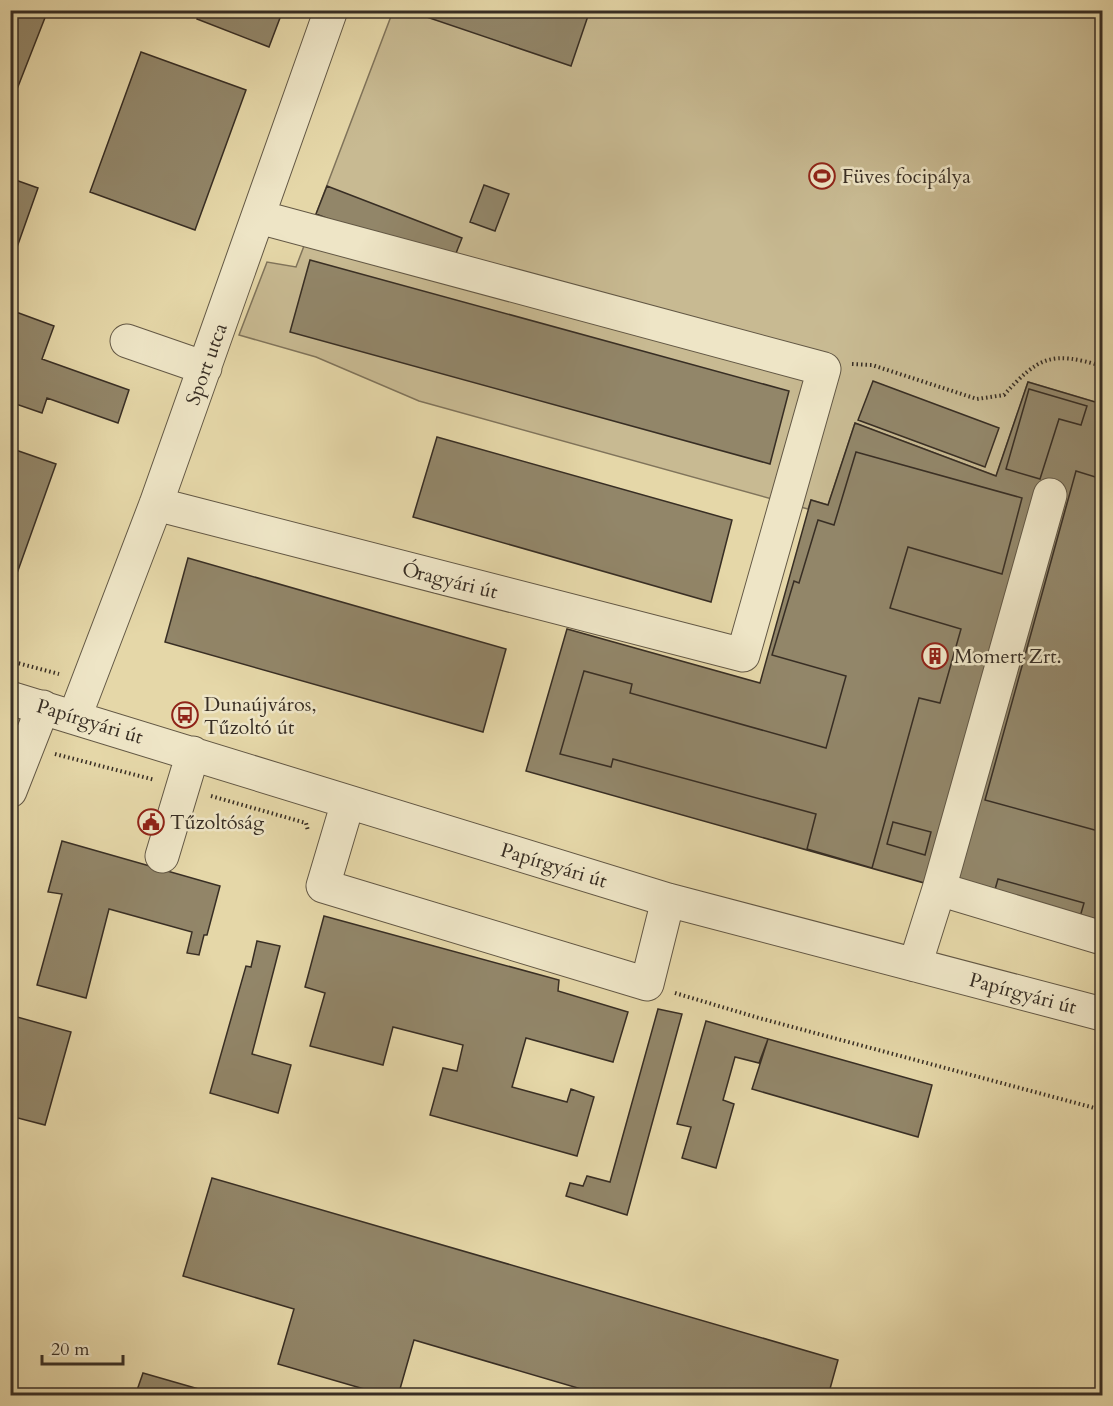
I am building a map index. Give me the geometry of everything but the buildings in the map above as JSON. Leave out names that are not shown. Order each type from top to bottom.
[{"type":"street","name":"Sport utca","points":[[75,716],[156,504],[331,10]]},
{"type":"street","points":[[259,218],[824,369]]},
{"type":"street","points":[[126,340],[205,368]]},
{"type":"street","name":"Óragyári út","points":[[156,504],[743,655],[824,369]]},
{"type":"street","points":[[915,965],[939,889],[1050,495]]},
{"type":"street","name":"Papírgyári út","points":[[10,698],[44,706],[668,900],[1102,1014]]},
{"type":"street","points":[[10,791],[44,706]]},
{"type":"street","points":[[162,856],[193,753]]},
{"type":"street","points":[[348,802],[323,886],[646,984],[668,900]]},
{"type":"street","points":[[939,889],[1102,938]]},
{"type":"path","points":[[824,369],[844,364],[872,364],[977,399],[1004,395],[1023,374],[1050,357],[1073,357],[1102,366]]},
{"type":"path","points":[[10,661],[87,681]]},
{"type":"path","points":[[646,984],[759,1018],[1102,1110]]},
{"type":"shaded area","points":[[393,11],[1102,11],[1102,404],[1028,382],[996,476],[855,423],[828,505],[811,500],[808,509],[419,401],[316,357],[239,335],[267,262],[296,267]]},
{"type":"place","name":"Füves focipálya","points":[[822,176]]},
{"type":"place","name":"Momert Zrt.","points":[[935,656]]},
{"type":"place","name":"Dunaújváros, Tűzoltó út","points":[[185,715]]},
{"type":"place","name":"Tűzoltóság","points":[[151,822]]}]
